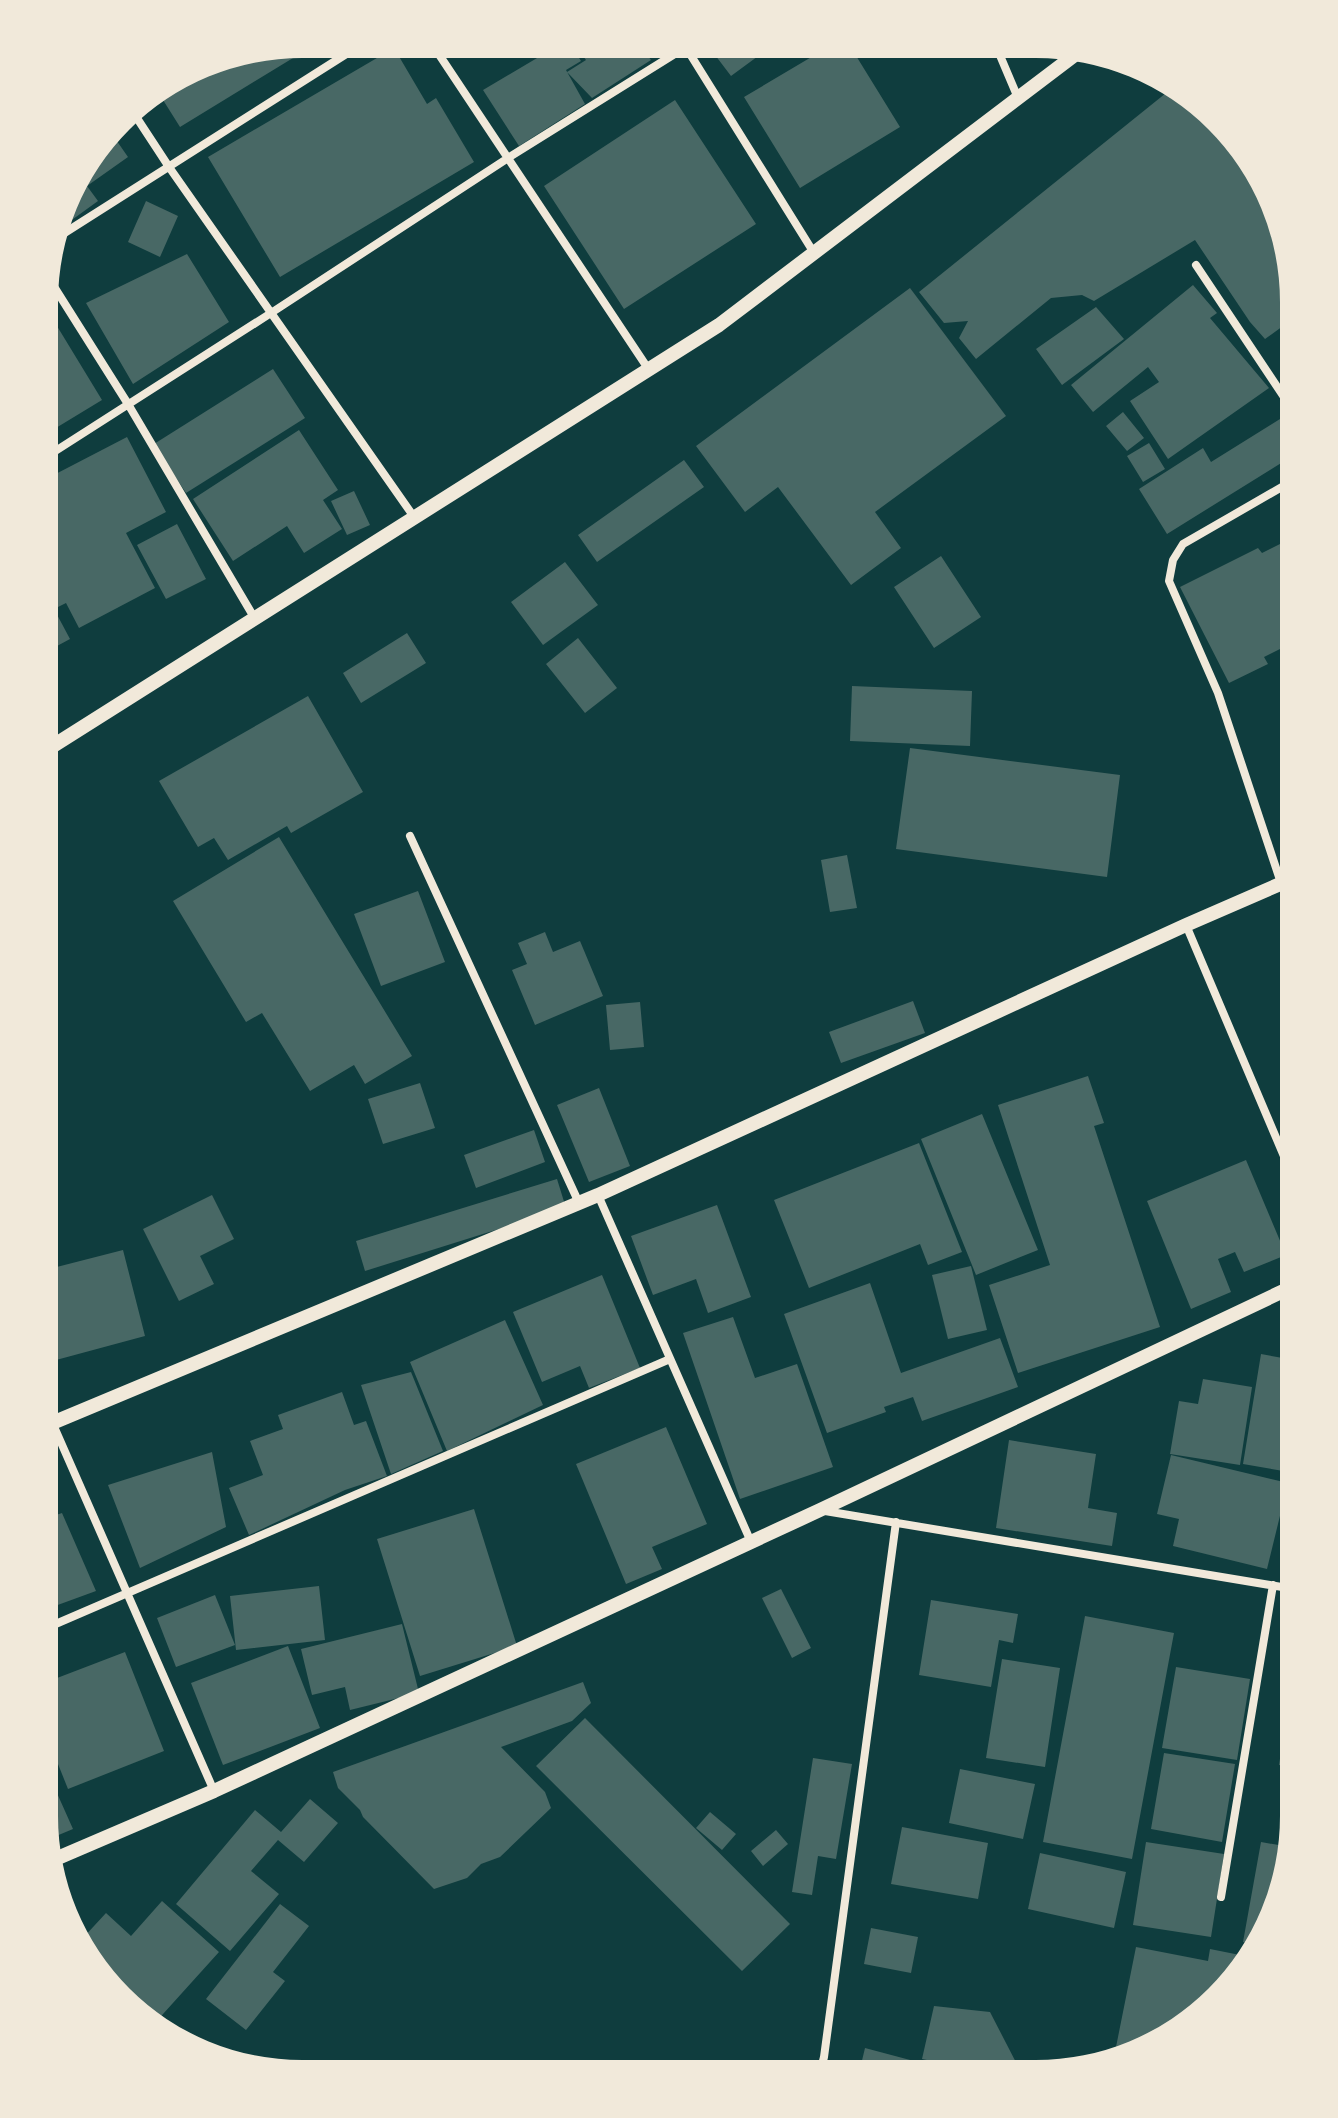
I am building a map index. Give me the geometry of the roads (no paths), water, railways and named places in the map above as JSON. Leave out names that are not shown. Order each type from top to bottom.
[{"type":"street","points":[[69,230],[340,58]]},
{"type":"street","points":[[441,58],[649,370]]},
{"type":"street","points":[[58,449],[667,58]]},
{"type":"street","points":[[693,58],[814,253]]},
{"type":"street","points":[[1001,58],[1018,98]]},
{"type":"street","points":[[58,743],[719,325],[1068,60]]},
{"type":"street","points":[[139,121],[414,517]]},
{"type":"street","points":[[1196,265],[1280,391]]},
{"type":"street","points":[[59,294],[128,404],[255,619]]},
{"type":"street","points":[[1280,488],[1183,544],[1173,560],[1169,581],[1218,693],[1280,861]]},
{"type":"street","points":[[410,836],[579,1203]]},
{"type":"street","points":[[58,1420],[598,1195],[1280,884]]},
{"type":"street","points":[[1186,925],[1279,1146]]},
{"type":"street","points":[[598,1195],[751,1542]]},
{"type":"street","points":[[62,1856],[214,1791],[1279,1293]]},
{"type":"street","points":[[58,1623],[670,1359]]},
{"type":"street","points":[[58,1445],[214,1791]]},
{"type":"street","points":[[820,1510],[1279,1586]]},
{"type":"street","points":[[823,2060],[896,1522]]},
{"type":"street","points":[[1221,1897],[1273,1585]]}]
